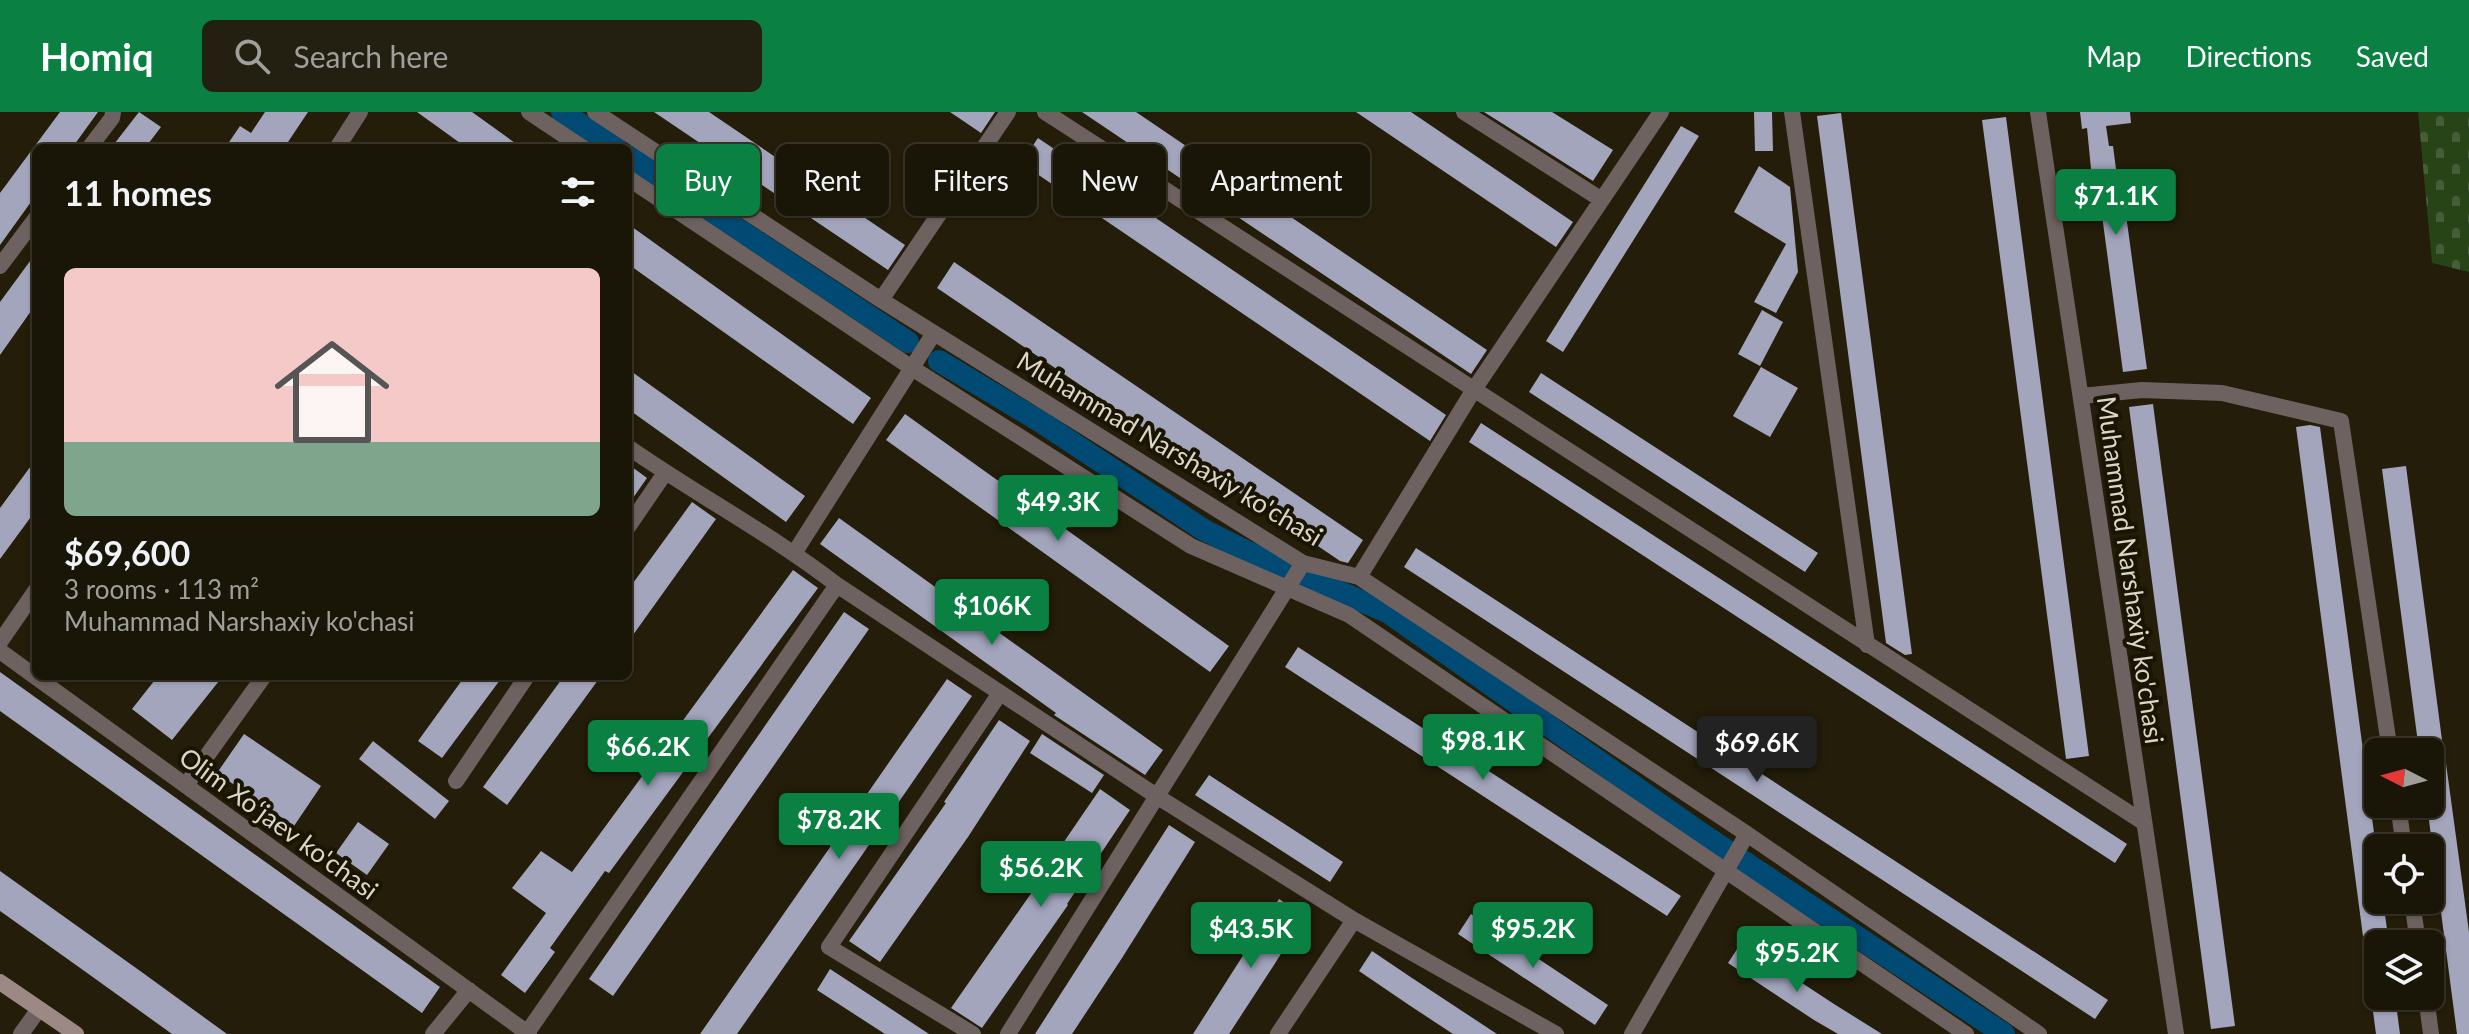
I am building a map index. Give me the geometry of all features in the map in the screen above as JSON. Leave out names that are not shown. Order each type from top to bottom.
[{"type":"main road","points":[[0,982],[76,1034]]},
{"type":"street","points":[[92,144],[112,118],[113,112]]},
{"type":"street","points":[[340,144],[360,112]]},
{"type":"street","points":[[529,112],[577,144]]},
{"type":"street","name":"Muhammad Narshaxiy ko'chasi","points":[[595,112],[881,300],[1303,563],[1359,577],[1747,834],[2039,1034]]},
{"type":"street","points":[[881,300],[1008,112]]},
{"type":"street","points":[[1045,112],[2143,822]]},
{"type":"street","points":[[1464,112],[1602,200]]},
{"type":"street","points":[[1359,577],[1473,391],[1661,112]]},
{"type":"street","points":[[1792,112],[1867,645]]},
{"type":"street","name":"Muhammad Narshaxiy ko'chasi","points":[[2038,112],[2176,1034]]},
{"type":"street","points":[[632,181],[912,368],[1191,546],[1349,615],[1966,1034]]},
{"type":"street","points":[[0,266],[32,223]]},
{"type":"street","points":[[795,552],[934,333]]},
{"type":"street","points":[[2081,396],[2142,390],[2222,393],[2341,421],[2388,738]]},
{"type":"street","points":[[632,450],[795,552],[837,585],[1158,797],[1354,920],[1556,1034]]},
{"type":"street","points":[[632,521],[665,473]]},
{"type":"street","points":[[1008,1034],[1303,563]]},
{"type":"street","points":[[528,1033],[837,585]]},
{"type":"street","points":[[0,642],[32,596]]},
{"type":"street","name":"Olim Xoʻjaev ko'chasi","points":[[0,651],[32,674]]},
{"type":"street","name":"Olim Xoʻjaev ko'chasi","points":[[40,680],[528,1033]]},
{"type":"street","points":[[186,785],[261,680]]},
{"type":"street","points":[[456,781],[524,680]]},
{"type":"street","points":[[973,1034],[829,947],[1000,693]]},
{"type":"street","points":[[1632,1034],[1747,834]]},
{"type":"street","points":[[1278,1034],[1354,920]]},
{"type":"street","points":[[433,1034],[469,990]]},
{"type":"street","points":[[21,1034],[39,1009]]},
{"type":"street","points":[[2428,1010],[2431,1034]]},
{"type":"green space","points":[[2418,112],[2469,112],[2469,272],[2432,263]]},
{"type":"building","points":[[60,112],[98,112],[75,144],[36,144]]},
{"type":"building","points":[[139,112],[161,127],[148,144],[114,144]]},
{"type":"building","points":[[265,112],[308,112],[287,144],[228,144],[240,126],[251,133]]},
{"type":"building","points":[[417,112],[472,112],[516,144],[461,144]]},
{"type":"building","points":[[654,112],[709,112],[756,144],[701,144]]},
{"type":"building","points":[[950,112],[995,112],[981,133]]},
{"type":"building","points":[[1082,112],[1136,112],[1183,144],[1182,179],[1166,169],[1166,144],[1130,144]]},
{"type":"building","points":[[1356,112],[1411,112],[1573,222],[1556,247]]},
{"type":"building","points":[[1484,112],[1552,112],[1613,150],[1593,181]]},
{"type":"building","points":[[1754,112],[1772,112],[1773,151],[1755,151]]},
{"type":"building","points":[[2080,112],[2130,112],[2131,123],[2106,126],[2109,146],[2113,146],[2120,200],[2124,200],[2147,369],[2123,372],[2097,178],[2092,179],[2087,128],[2082,129]]},
{"type":"building","points":[[1841,113],[1912,654],[1905,655],[1886,643],[1817,116]]},
{"type":"building","points":[[2006,117],[2089,756],[2066,759],[1982,120]]},
{"type":"building","points":[[1681,126],[1699,136],[1563,352],[1546,341]]},
{"type":"building","points":[[1038,138],[1053,148],[1053,185],[1037,174],[1037,144],[1034,144]]},
{"type":"building","points":[[760,147],[776,157],[776,194],[760,184]]},
{"type":"building","points":[[32,150],[32,201],[0,245],[0,193]]},
{"type":"building","points":[[1759,166],[1790,187],[1798,272],[1776,313],[1754,302],[1786,244],[1734,212]]},
{"type":"building","points":[[808,216],[862,216],[905,245],[888,270]]},
{"type":"building","points":[[1099,216],[1153,216],[1446,415],[1430,441]]},
{"type":"building","points":[[1236,216],[1289,216],[1487,350],[1471,374]]},
{"type":"building","points":[[632,227],[871,398],[853,424],[632,267]]},
{"type":"building","points":[[32,258],[32,310],[0,355],[0,302]]},
{"type":"building","points":[[954,262],[1363,540],[1348,563],[1340,561],[937,288]]},
{"type":"building","points":[[1762,310],[1783,322],[1760,366],[1738,354]]},
{"type":"building","points":[[1761,367],[1798,388],[1770,437],[1733,416]]},
{"type":"building","points":[[632,372],[805,496],[786,522],[632,412]]},
{"type":"building","points":[[1541,373],[1818,553],[1805,572],[1529,392]]},
{"type":"building","points":[[2153,404],[2235,1026],[2211,1029],[2129,407]]},
{"type":"building","points":[[905,414],[1229,646],[1210,672],[886,440]]},
{"type":"building","points":[[1481,423],[2127,844],[2115,863],[1469,442]]},
{"type":"building","points":[[2296,427],[2320,427],[2364,758],[2364,818],[2372,818],[2374,834],[2364,834],[2364,914],[2385,914],[2387,930],[2364,930],[2364,944]]},
{"type":"building","points":[[32,464],[32,515],[0,559],[0,508]]},
{"type":"building","points":[[2406,466],[2442,738],[2417,738],[2382,469]]},
{"type":"building","points":[[632,467],[647,478],[632,499]]},
{"type":"building","points":[[692,502],[716,519],[632,636],[632,584]]},
{"type":"building","points":[[839,518],[1163,750],[1145,775],[1054,715],[1056,713],[820,544]]},
{"type":"building","points":[[1416,548],[2108,1000],[2095,1019],[1404,567]]},
{"type":"building","points":[[793,570],[818,588],[609,873],[605,871],[550,948],[555,952],[525,993],[501,975],[546,913],[512,888],[541,851],[572,872]]},
{"type":"building","points":[[844,612],[869,629],[613,996],[589,979]]},
{"type":"building","points":[[1298,647],[1681,896],[1667,916],[1285,667]]},
{"type":"building","points":[[0,672],[440,987],[422,1013],[0,711]]},
{"type":"building","points":[[947,679],[972,696],[876,835],[737,1034],[700,1034]]},
{"type":"building","points":[[155,680],[220,680],[172,740],[132,709]]},
{"type":"building","points":[[462,680],[500,680],[442,758],[418,741]]},
{"type":"building","points":[[561,680],[598,680],[507,805],[483,787]]},
{"type":"building","points":[[999,720],[1030,741],[968,837],[880,962],[849,941],[946,803]]},
{"type":"building","points":[[244,734],[321,786],[294,826],[217,773]]},
{"type":"building","points":[[1042,734],[1104,775],[1092,793],[1030,753]]},
{"type":"building","points":[[373,741],[449,801],[435,819],[359,759]]},
{"type":"building","points":[[2444,756],[2469,932],[2469,1034],[2457,1034],[2441,914],[2444,914],[2444,834],[2431,834],[2429,818],[2444,818]]},
{"type":"building","points":[[1209,775],[1343,862],[1330,882],[1195,795]]},
{"type":"building","points":[[1100,789],[1130,810],[982,1028],[951,1008]]},
{"type":"building","points":[[358,822],[389,844],[367,875],[336,853]]},
{"type":"building","points":[[1169,825],[1195,842],[1122,958],[1072,1034],[1035,1034]]},
{"type":"building","points":[[0,871],[227,1034],[172,1034],[0,911]]},
{"type":"building","points":[[1279,899],[1305,916],[1272,968],[1229,1034],[1193,1034]]},
{"type":"building","points":[[1471,914],[1608,1005],[1595,1025],[1458,934]]},
{"type":"building","points":[[1741,943],[1882,1034],[1838,1034],[1814,1020],[1728,963]]},
{"type":"building","points":[[1372,951],[1497,1034],[1453,1034],[1409,1005],[1359,971]]},
{"type":"building","points":[[830,969],[929,1034],[885,1034],[817,990]]},
{"type":"building","points":[[2373,1010],[2397,1010],[2400,1034],[2376,1034]]},
{"type":"waterway","points":[[562,112],[610,144]]},
{"type":"waterway","points":[[632,159],[908,342]]},
{"type":"waterway","points":[[939,361],[1041,422],[1204,530],[1389,613],[1699,832],[2004,1034]]}]
